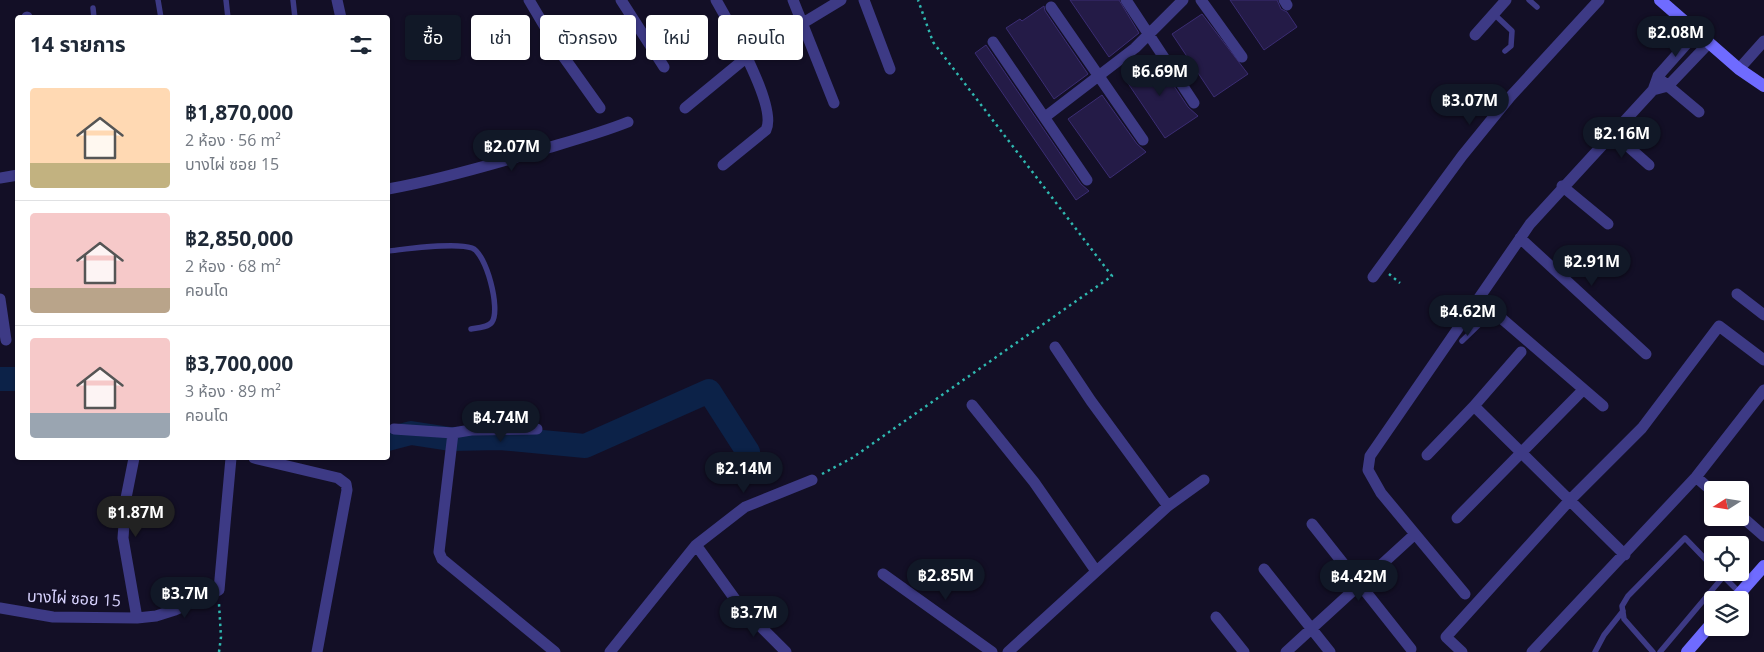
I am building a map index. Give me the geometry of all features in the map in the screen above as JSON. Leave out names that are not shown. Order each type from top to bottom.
[{"type":"street","points":[[337,0],[340,15]]},
{"type":"street","points":[[529,0],[558,50],[600,108]]},
{"type":"street","points":[[620,0],[664,67]]},
{"type":"street","points":[[716,0],[724,15]]},
{"type":"street","points":[[793,0],[800,15]]},
{"type":"street","points":[[834,103],[803,23],[841,0]]},
{"type":"street","points":[[864,0],[890,69]]},
{"type":"street","points":[[1126,0],[1194,103]]},
{"type":"street","points":[[1045,117],[1098,77],[1149,34],[1183,0]]},
{"type":"street","points":[[1202,0],[1242,56]]},
{"type":"street","points":[[1475,35],[1506,0]]},
{"type":"street","points":[[1373,277],[1462,156],[1510,97],[1599,0]]},
{"type":"street","points":[[1660,0],[1739,69],[1764,86]]},
{"type":"street","points":[[1051,7],[1143,140]]},
{"type":"street","points":[[1465,594],[1380,493],[1367,464],[1370,456],[1520,238],[1546,204],[1653,90],[1658,76],[1697,32]]},
{"type":"street","points":[[1739,69],[1764,41]]},
{"type":"street","points":[[993,42],[1087,180]]},
{"type":"street","points":[[1653,90],[1668,86],[1709,43]]},
{"type":"street","points":[[685,108],[743,60]]},
{"type":"street","points":[[723,165],[766,130],[769,124],[766,104],[748,60]]},
{"type":"street","points":[[1658,76],[1699,112]]},
{"type":"street","points":[[390,189],[429,182],[478,169],[628,122]]},
{"type":"street","points":[[1613,133],[1649,165]]},
{"type":"street","points":[[0,178],[15,176]]},
{"type":"street","points":[[1562,186],[1608,224]]},
{"type":"street","points":[[1520,238],[1646,354]]},
{"type":"street","points":[[1737,294],[1764,315]]},
{"type":"street","points":[[0,299],[6,340]]},
{"type":"street","points":[[1478,299],[1603,406]]},
{"type":"street","points":[[1462,652],[1446,637],[1570,500],[1642,428],[1719,326],[1764,360]]},
{"type":"street","points":[[1055,347],[1091,401],[1168,506]]},
{"type":"street","points":[[1426,454],[1474,406],[1521,352]]},
{"type":"street","points":[[1532,652],[1625,555],[1696,477],[1764,390]]},
{"type":"street","points":[[1457,518],[1580,393]]},
{"type":"street","points":[[972,405],[1034,482],[1096,571]]},
{"type":"street","points":[[1474,406],[1625,555]]},
{"type":"street","points":[[394,429],[453,435],[471,430],[537,429]]},
{"type":"street","points":[[453,435],[439,541],[442,559],[555,652]]},
{"type":"street","points":[[134,460],[126,498],[123,538],[137,618]]},
{"type":"street","points":[[219,590],[231,460]]},
{"type":"street","points":[[262,460],[338,478],[346,484],[347,490],[317,652]]},
{"type":"street","points":[[1696,477],[1704,484]]},
{"type":"street","points":[[610,652],[696,545],[745,508],[812,480]]},
{"type":"street","points":[[1008,652],[1168,506],[1204,480]]},
{"type":"street","points":[[1749,523],[1764,536]]},
{"type":"street","points":[[1312,524],[1361,583],[1411,649]]},
{"type":"street","points":[[1286,652],[1415,534]]},
{"type":"street","points":[[696,545],[740,606],[786,652]]},
{"type":"street","points":[[1742,591],[1764,566]]},
{"type":"street","points":[[1264,569],[1330,652]]},
{"type":"street","points":[[883,574],[992,652]]},
{"type":"street","name":"บางไผ่ ซอย 15","points":[[0,608],[38,616],[137,618],[156,616],[174,610],[219,590]]},
{"type":"street","points":[[1216,617],[1244,652]]},
{"type":"street","points":[[1687,652],[1704,633]]},
{"type":"lane","points":[[158,0],[160,15]]},
{"type":"lane","points":[[226,0],[228,15]]},
{"type":"lane","points":[[293,0],[295,15]]},
{"type":"lane","points":[[1529,0],[1537,8]]},
{"type":"lane","points":[[93,8],[94,15]]},
{"type":"lane","points":[[1494,14],[1512,31],[1511,46],[1505,50]]},
{"type":"lane","points":[[390,251],[454,246],[471,247],[479,252],[486,268],[493,295],[494,315],[493,322],[471,329]]},
{"type":"lane","points":[[1462,341],[1493,311]]},
{"type":"lane","points":[[1653,652],[1624,619],[1622,606],[1628,596],[1685,538],[1704,558]]},
{"type":"lane","points":[[1660,652],[1716,581]]},
{"type":"lane","points":[[1595,652],[1604,635],[1623,611]]},
{"type":"path","points":[[812,480],[852,458],[1112,276],[933,42],[918,0]]},
{"type":"path","points":[[219,590],[221,637],[219,652]]},
{"type":"building","points":[[1070,0],[1119,0],[1139,33],[1109,57]]},
{"type":"building","points":[[1230,0],[1277,0],[1281,9],[1287,12],[1297,27],[1264,50]]},
{"type":"building","points":[[1044,6],[1045,11],[1088,74],[1054,99],[1006,28],[1020,19],[1022,21]]},
{"type":"building","points":[[1202,14],[1248,74],[1214,97],[1172,34]]},
{"type":"building","points":[[986,45],[1081,184],[1089,191],[1076,200],[975,53]]},
{"type":"building","points":[[1154,56],[1188,107],[1198,116],[1165,138],[1123,76]]},
{"type":"building","points":[[1102,95],[1137,144],[1146,152],[1110,178],[1068,119]]},
{"type":"waterway","points":[[0,379],[15,379]]},
{"type":"waterway","points":[[390,438],[411,433],[450,439],[500,438],[585,446],[709,391],[748,452]]}]
